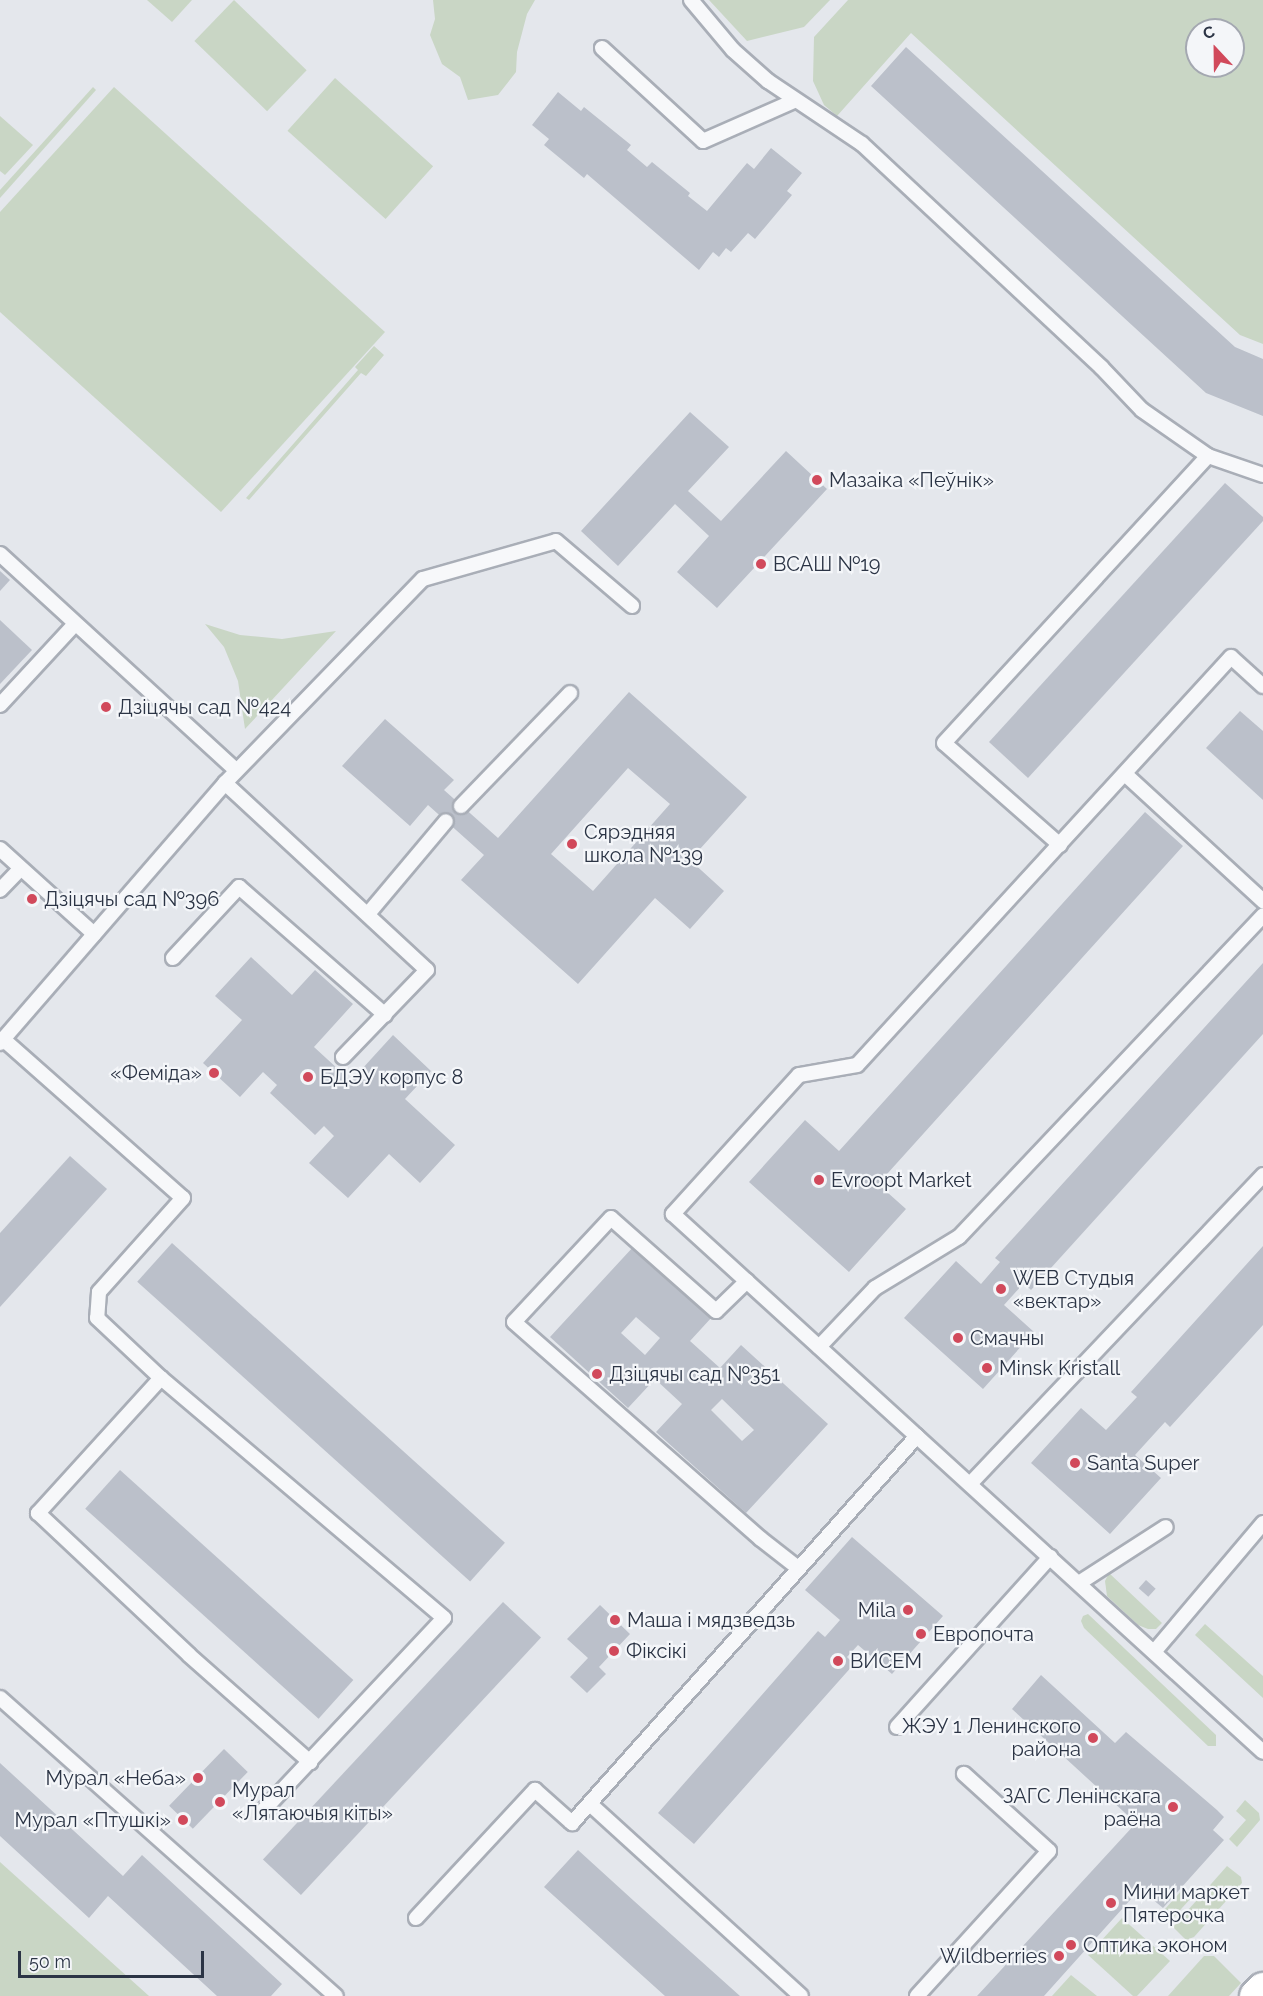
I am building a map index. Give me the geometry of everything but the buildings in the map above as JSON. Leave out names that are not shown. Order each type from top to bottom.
[{"type":"main road","points":[[1256,1996],[1263,1989]]},
{"type":"lane","points":[[691,0],[733,50],[794,101],[862,144],[1101,367],[1142,410],[1208,456],[1263,475]]},
{"type":"lane","points":[[602,48],[703,141],[794,101]]},
{"type":"lane","points":[[1060,845],[944,742],[1208,456]]},
{"type":"lane","points":[[262,1812],[444,1618],[161,1378],[97,1318],[99,1292],[183,1198],[2,1041],[236,770],[423,579],[556,541],[632,606]]},
{"type":"lane","points":[[0,554],[236,770]]},
{"type":"lane","points":[[0,705],[75,624]]},
{"type":"lane","points":[[1263,686],[1230,657],[856,1065],[800,1075],[673,1214],[1263,1752]]},
{"type":"lane","points":[[461,806],[570,693]]},
{"type":"lane","points":[[1125,774],[1263,901]]},
{"type":"lane","points":[[225,783],[427,970],[343,1057]]},
{"type":"lane","points":[[368,914],[446,821]]},
{"type":"lane","points":[[0,849],[94,934]]},
{"type":"lane","points":[[0,890],[21,868]]},
{"type":"lane","points":[[173,958],[239,888],[385,1015]]},
{"type":"lane","points":[[819,1347],[875,1288],[959,1237],[1263,915]]},
{"type":"lane","points":[[970,1484],[1263,1175]]},
{"type":"lane","points":[[747,1281],[716,1311],[611,1218],[514,1322],[761,1539],[798,1568]]},
{"type":"lane","points":[[161,1378],[38,1513],[189,1655],[310,1762]]},
{"type":"lane","points":[[416,1918],[535,1791],[572,1823],[917,1436]]},
{"type":"lane","points":[[1154,1652],[1263,1523]]},
{"type":"lane","points":[[1079,1583],[1166,1527]]},
{"type":"lane","points":[[897,1727],[1050,1557]]},
{"type":"lane","points":[[0,1698],[336,1996]]},
{"type":"lane","points":[[917,1996],[1048,1851],[964,1774]]},
{"type":"lane","points":[[590,1804],[801,1996]]},
{"type":"green space","points":[[147,0],[192,0],[172,22]]},
{"type":"green space","points":[[234,0],[307,70],[267,111],[194,41]]},
{"type":"green space","points":[[433,0],[535,0],[527,14],[517,52],[516,72],[498,95],[468,100],[460,77],[442,64],[430,35],[435,19]]},
{"type":"green space","points":[[709,0],[830,0],[804,27],[747,41]]},
{"type":"green space","points":[[848,0],[1263,0],[1263,344],[1240,335],[911,33],[837,116],[824,105],[813,81],[814,37]]},
{"type":"green space","points":[[335,78],[433,166],[386,219],[287,131]]},
{"type":"green space","points":[[93,87],[96,90],[0,198],[0,190]]},
{"type":"green space","points":[[114,87],[385,332],[221,512],[0,312],[0,212]]},
{"type":"green space","points":[[0,116],[33,145],[5,175],[0,171]]},
{"type":"green space","points":[[374,346],[384,355],[366,376],[361,373],[249,500],[246,498],[358,370],[355,367]]},
{"type":"green space","points":[[205,624],[240,635],[282,639],[336,631],[245,729],[238,681],[224,647]]},
{"type":"green space","points":[[1109,1573],[1162,1623],[1156,1629],[1138,1625],[1107,1596],[1105,1581]]},
{"type":"green space","points":[[1088,1614],[1216,1735],[1216,1746],[1208,1746],[1084,1628],[1081,1621],[1083,1616]]},
{"type":"green space","points":[[1205,1624],[1263,1676],[1263,1698],[1195,1635]]},
{"type":"green space","points":[[1245,1800],[1259,1813],[1260,1820],[1237,1847],[1229,1839],[1246,1820],[1236,1811]]},
{"type":"green space","points":[[0,1862],[149,1996],[0,1996]]},
{"type":"green space","points":[[1227,1866],[1241,1877],[1242,1883],[1194,1937],[1186,1940],[1173,1927]]},
{"type":"green space","points":[[1183,1889],[1192,1897],[1168,1923],[1160,1915]]},
{"type":"green space","points":[[1122,1918],[1170,1961],[1137,1996],[1133,1996],[1088,1955]]},
{"type":"green space","points":[[1204,1956],[1214,1956],[1241,1983],[1229,1996],[1168,1996]]},
{"type":"green space","points":[[1071,1975],[1097,1996],[1052,1996]]},
{"type":"place","name":"Мазаіка «Пеўнік»","points":[[817,480]]},
{"type":"place","name":"ВСАШ №19","points":[[761,564]]},
{"type":"place","name":"Дзіцячы сад №424","points":[[106,707]]},
{"type":"place","name":"Сярэдняя школа №139","points":[[572,844]]},
{"type":"place","name":"Дзіцячы сад №396","points":[[32,899]]},
{"type":"place","name":"«Феміда»","points":[[214,1073]]},
{"type":"place","name":"БДЭУ корпус 8","points":[[308,1077]]},
{"type":"place","name":"Evroopt Market","points":[[819,1180]]},
{"type":"place","name":"WEB Студыя «вектар»","points":[[1001,1289]]},
{"type":"place","name":"Смачны","points":[[958,1338]]},
{"type":"place","name":"Minsk Kristall","points":[[987,1368]]},
{"type":"place","name":"Дзіцячы сад №351","points":[[597,1374]]},
{"type":"place","name":"Santa Super","points":[[1075,1463]]},
{"type":"place","name":"Mila","points":[[908,1610]]},
{"type":"place","name":"Маша і мядзведзь","points":[[615,1620]]},
{"type":"place","name":"Европочта","points":[[921,1634]]},
{"type":"place","name":"Фіксікі","points":[[614,1651]]},
{"type":"place","name":"ВИСЕМ","points":[[838,1661]]},
{"type":"place","name":"ЖЭУ 1 Ленинского района","points":[[1093,1738]]},
{"type":"place","name":"Мурал «Неба»","points":[[198,1778]]},
{"type":"place","name":"Мурал «Лятаючыя кіты»","points":[[220,1802]]},
{"type":"place","name":"ЗАГС Ленінскага раёна","points":[[1173,1807]]},
{"type":"place","name":"Мурал «Птушкі»","points":[[183,1820]]},
{"type":"place","name":"Мини маркет Пятерочка","points":[[1111,1903]]},
{"type":"place","name":"Оптика эконом","points":[[1071,1945]]},
{"type":"place","name":"Wildberries","points":[[1059,1956]]}]
